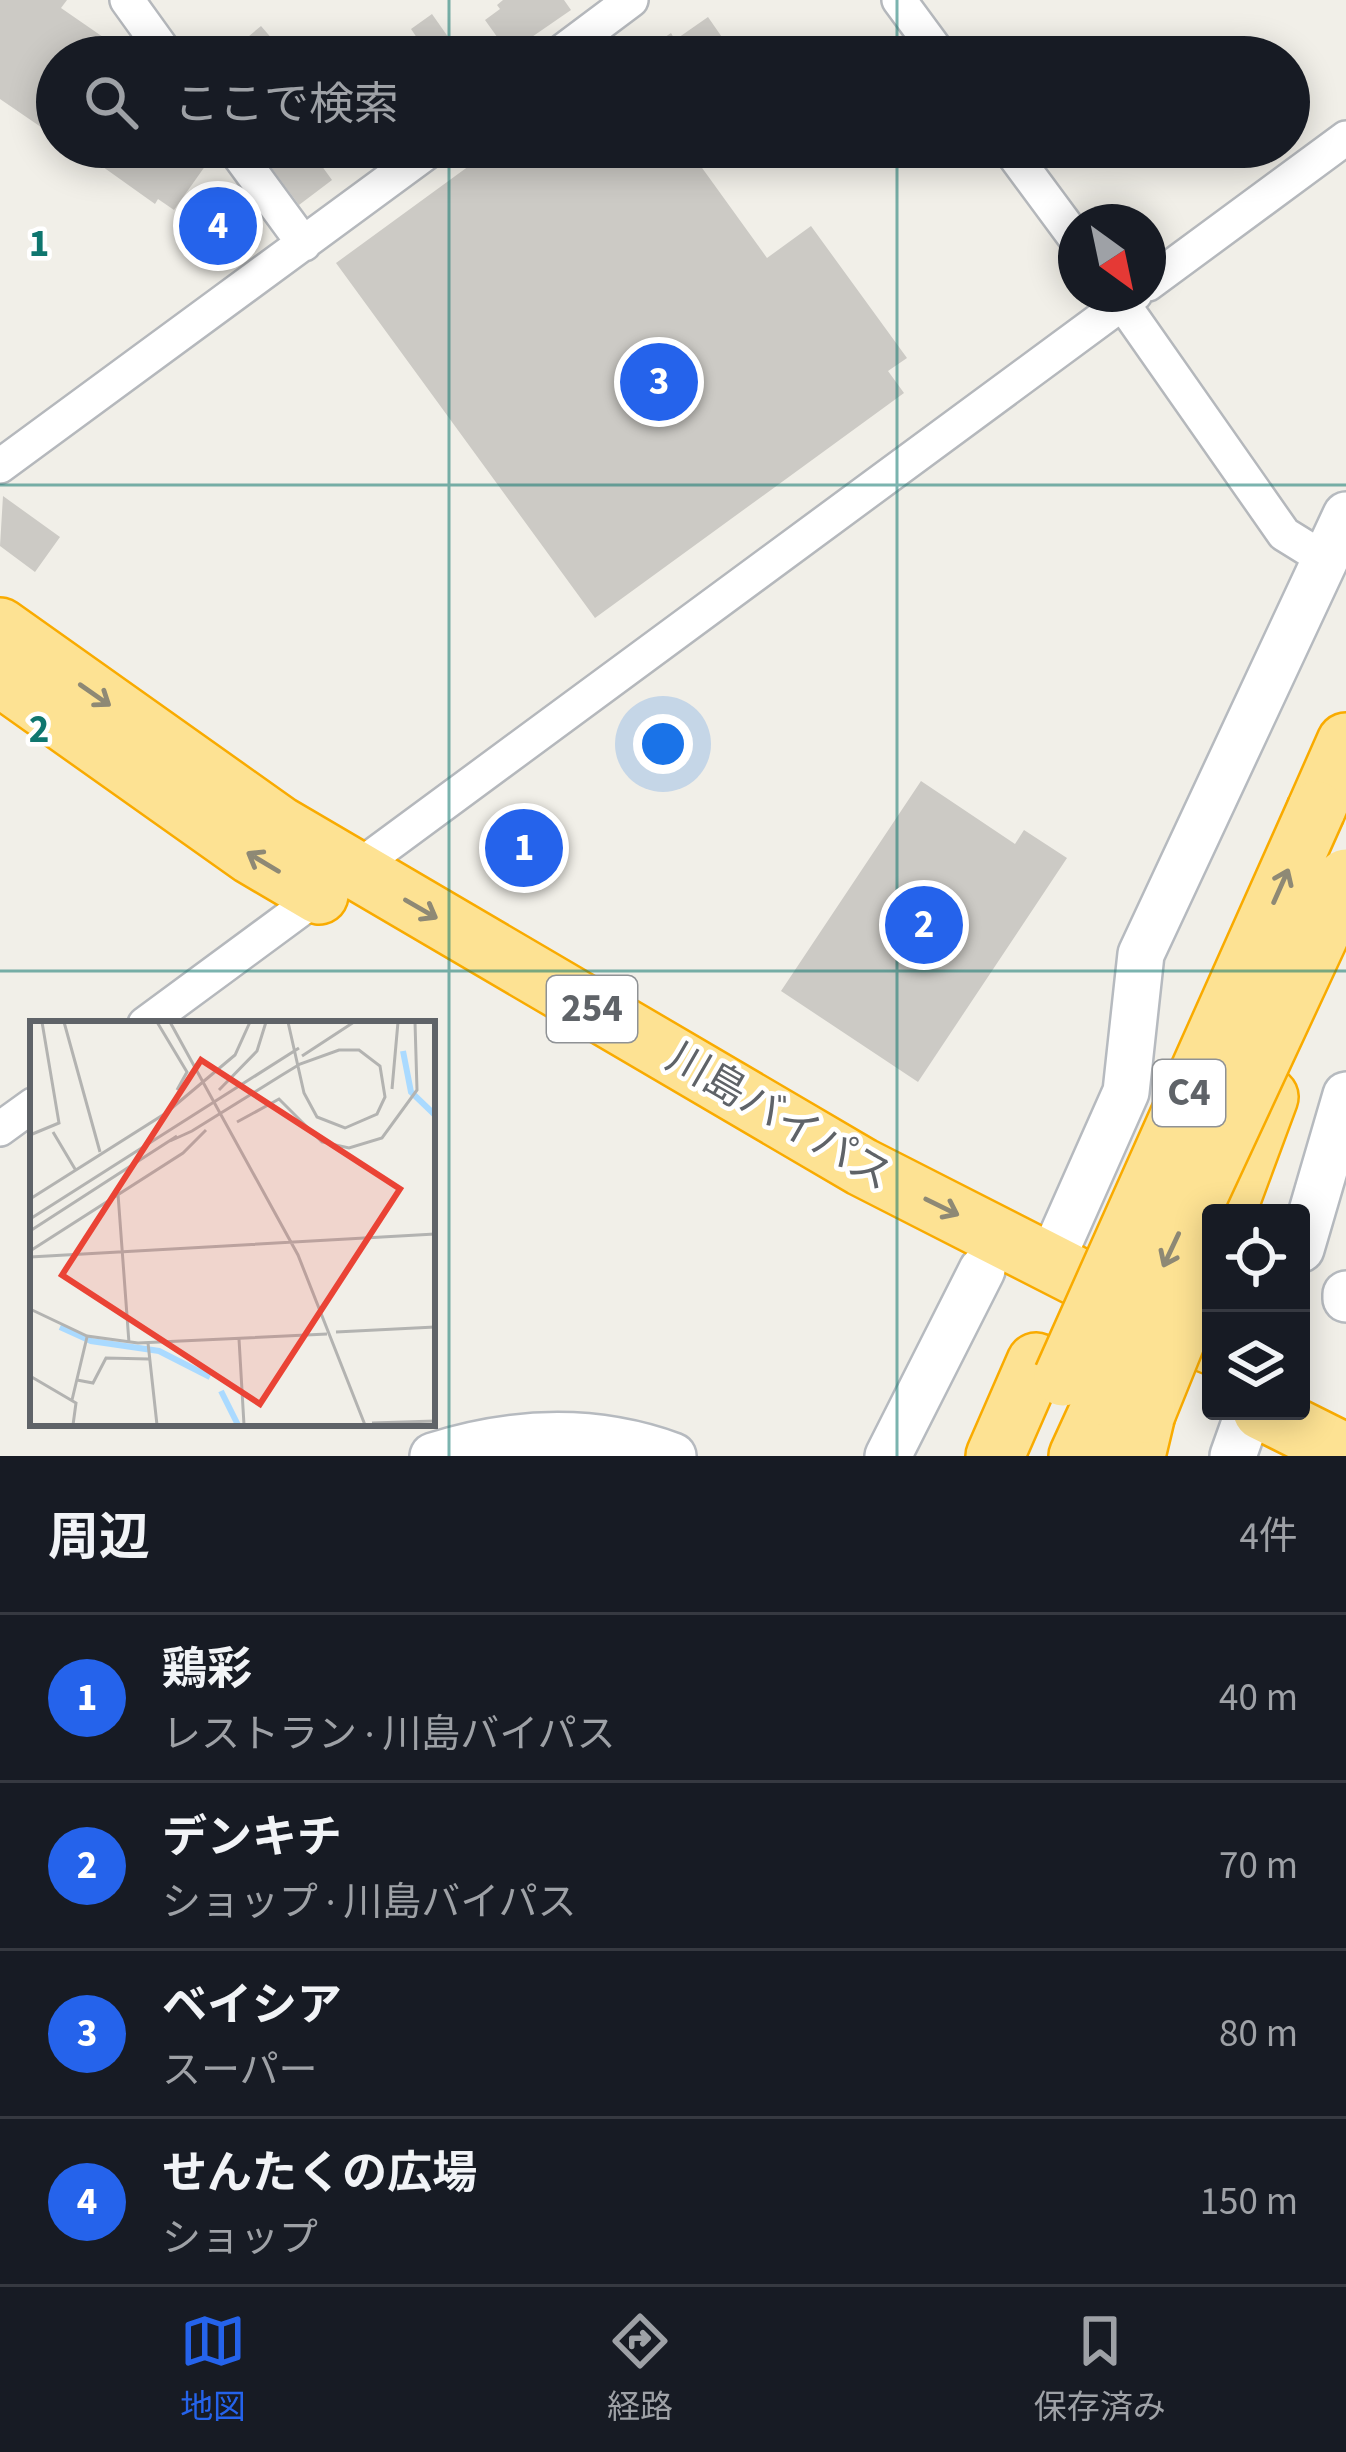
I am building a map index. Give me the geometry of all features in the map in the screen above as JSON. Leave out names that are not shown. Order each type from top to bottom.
[{"type":"highway","name":"川島バイパス","points":[[0,627],[279,825],[339,884],[833,1195],[1202,1380]]},
{"type":"highway","name":"川島バイパス","points":[[0,676],[251,855],[339,884],[862,1167],[1202,1340]]},
{"type":"highway","name":"C4","points":[[1078,1456],[1242,973],[1346,742]]},
{"type":"highway","name":"C4","points":[[1027,1456],[1097,1401],[1346,878]]},
{"type":"highway","points":[[1229,1204],[1346,891]]},
{"type":"highway","points":[[1097,1401],[1202,1265]]},
{"type":"highway","points":[[1310,1394],[1346,1412]]},
{"type":"highway","name":"C4","points":[[995,1456],[1097,1401]]},
{"type":"highway","points":[[1280,1420],[1346,1454]]},
{"type":"street","points":[[127,0],[153,36]]},
{"type":"street","points":[[583,36],[632,0]]},
{"type":"street","points":[[899,0],[926,36]]},
{"type":"street","points":[[1310,164],[1346,138]]},
{"type":"street","points":[[248,168],[304,244]]},
{"type":"street","points":[[0,466],[406,168]]},
{"type":"street","points":[[1023,168],[1058,215]]},
{"type":"street","points":[[1166,269],[1305,168]]},
{"type":"street","points":[[149,1021],[1107,312]]},
{"type":"street","points":[[1143,312],[1285,534],[1326,560]]},
{"type":"street","points":[[1051,1261],[1126,1092],[1141,954],[1346,515]]},
{"type":"street","points":[[1310,1218],[1346,1095]]},
{"type":"street","points":[[0,1129],[30,1107]]},
{"type":"street","points":[[888,1456],[982,1270]]},
{"type":"street","points":[[1233,1456],[1246,1420]]},
{"type":"street","points":[[433,1456],[515,1436],[582,1435],[646,1446],[673,1456]]},
{"type":"building","points":[[0,0],[67,0],[61,8],[102,36],[36,36],[36,124],[0,99]]},
{"type":"building","points":[[503,0],[564,0],[571,10],[533,36],[496,36],[485,20],[500,9],[497,5]]},
{"type":"building","points":[[432,14],[447,36],[416,36],[411,29]]},
{"type":"building","points":[[708,17],[721,36],[681,36]]},
{"type":"building","points":[[261,26],[270,36],[249,36]]},
{"type":"building","points":[[104,168],[204,168],[174,210],[158,199],[155,204]]},
{"type":"building","points":[[272,168],[323,168],[332,180],[299,205]]},
{"type":"building","points":[[466,168],[702,168],[767,258],[811,226],[907,358],[888,371],[904,393],[595,618],[336,263]]},
{"type":"building","points":[[207,202],[244,230],[230,250],[192,221]]},
{"type":"building","points":[[3,496],[60,537],[35,572],[0,546]]},
{"type":"building","points":[[921,781],[1015,844],[1024,830],[1067,858],[918,1082],[781,991]]},
{"type":"building","points":[[519,812],[559,838],[530,883],[489,857]]},
{"type":"place","name":"せんたくの広場","points":[[218,226]]},
{"type":"place","name":"ベイシア","points":[[659,382]]},
{"type":"place","name":"鶏彩","points":[[524,848]]},
{"type":"place","name":"デンキチ","points":[[924,925]]}]
